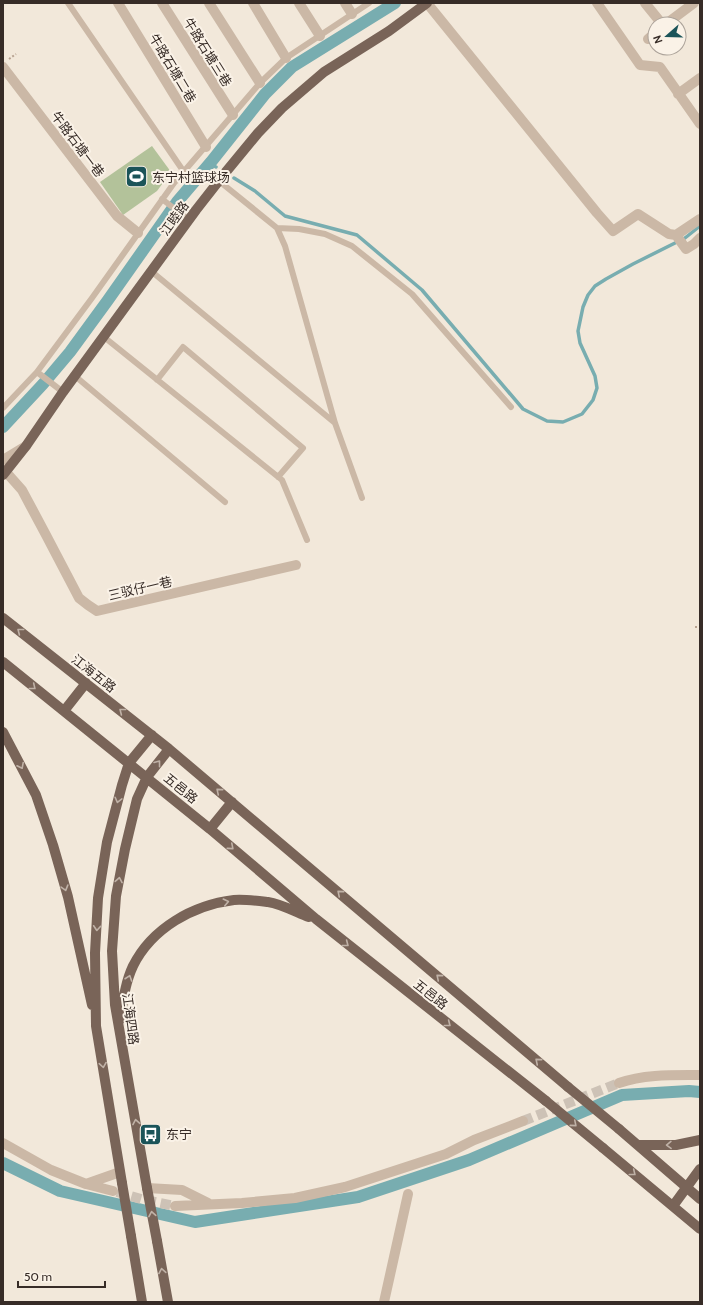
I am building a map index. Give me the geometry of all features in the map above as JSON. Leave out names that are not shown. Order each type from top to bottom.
[{"type":"main road","name":"江睦路","points":[[4,474],[26,446],[63,392],[188,220],[258,133],[282,108],[324,72],[389,31],[427,3]]},
{"type":"main road","name":"江海五路","points":[[3,618],[169,749]]},
{"type":"main road","points":[[3,662],[147,777]]},
{"type":"main road","points":[[64,711],[86,683]]},
{"type":"main road","points":[[3,732],[36,795],[53,845],[68,897],[96,1026],[142,1302]]},
{"type":"main road","points":[[96,1026],[95,952],[98,898],[107,842],[129,763],[152,735]]},
{"type":"main road","name":"江海四路","points":[[168,1302],[115,1005],[112,951],[116,896],[137,799],[147,777],[169,749]]},
{"type":"main road","name":"五邑路","points":[[169,749],[700,1199]]},
{"type":"main road","name":"五邑路","points":[[147,777],[316,919],[546,1101],[700,1229]]},
{"type":"main road","points":[[210,829],[232,802]]},
{"type":"main road","points":[[107,842],[125,849]]},
{"type":"main road","points":[[119,1030],[124,992],[134,966],[149,943],[171,923],[199,908],[235,900],[269,902],[316,919]]},
{"type":"main road","points":[[638,1145],[676,1145],[700,1140]]},
{"type":"main road","points":[[673,1206],[700,1169]]},
{"type":"street","name":"牛路石塘二巷","points":[[118,3],[206,147]]},
{"type":"street","name":"牛路石塘三巷","points":[[162,3],[233,115]]},
{"type":"street","points":[[208,3],[260,83]]},
{"type":"street","points":[[253,3],[286,58]]},
{"type":"street","points":[[300,3],[320,36]]},
{"type":"street","points":[[345,3],[352,14]]},
{"type":"street","points":[[427,3],[597,214],[613,231],[638,214],[669,234],[676,235],[700,219]]},
{"type":"street","points":[[597,3],[640,65],[660,67],[700,124]]},
{"type":"street","points":[[645,3],[656,16]]},
{"type":"street","points":[[677,16],[694,3]]},
{"type":"street","name":"牛路石塘一巷","points":[[3,67],[117,216],[138,233]]},
{"type":"street","points":[[678,94],[700,78]]},
{"type":"street","points":[[676,235],[686,249],[700,238]]},
{"type":"street","points":[[3,460],[26,446]]},
{"type":"street","name":"三驳仔一巷","points":[[4,474],[22,490],[79,598],[97,611],[296,565]]},
{"type":"street","points":[[619,1083],[632,1078],[670,1075],[700,1075]]},
{"type":"street","points":[[175,1206],[295,1198],[344,1187],[446,1154],[474,1140],[523,1121]]},
{"type":"street","points":[[3,1143],[51,1170],[86,1184],[113,1191]]},
{"type":"street","points":[[86,1184],[120,1172]]},
{"type":"street","points":[[147,1188],[182,1190],[210,1204]]},
{"type":"street","points":[[384,1302],[408,1194]]},
{"type":"lane","points":[[68,3],[184,172]]},
{"type":"lane","points":[[3,408],[37,372],[92,298],[162,199],[260,83],[286,58],[369,3]]},
{"type":"lane","points":[[219,181],[277,228],[285,246],[335,423],[362,498]]},
{"type":"lane","points":[[162,199],[188,220]]},
{"type":"lane","points":[[277,228],[299,229],[325,234],[352,246],[412,294],[511,407]]},
{"type":"lane","points":[[151,271],[335,423]]},
{"type":"lane","points":[[104,337],[282,480],[307,540]]},
{"type":"lane","points":[[158,380],[183,347],[303,448],[278,477]]},
{"type":"lane","points":[[37,372],[63,392]]},
{"type":"lane","points":[[75,376],[225,502]]},
{"type":"path","points":[[695,626],[700,627]]},
{"type":"green space","name":"东宁村篮球场","points":[[152,146],[171,172],[157,191],[123,215],[100,182]]},
{"type":"waterway","points":[[3,427],[70,352],[177,202],[265,94],[292,67],[395,3]]},
{"type":"waterway","points":[[210,164],[216,167]]},
{"type":"waterway","points":[[234,178],[255,191],[285,216],[357,235],[422,290],[523,409],[547,421],[563,422],[582,414],[593,400],[597,388],[595,376],[580,343],[578,331],[583,307],[588,295],[595,286],[633,264],[685,238],[700,226]]},
{"type":"waterway","points":[[3,1163],[60,1191],[195,1222],[358,1197],[469,1160],[622,1095],[689,1091],[700,1092]]},
{"type":"tunnel","points":[[523,1121],[619,1083]]},
{"type":"tunnel","points":[[117,1192],[175,1206]]},
{"type":"place","name":"东宁村篮球场","points":[[137,177]]},
{"type":"place","name":"东宁","points":[[151,1134]]}]
